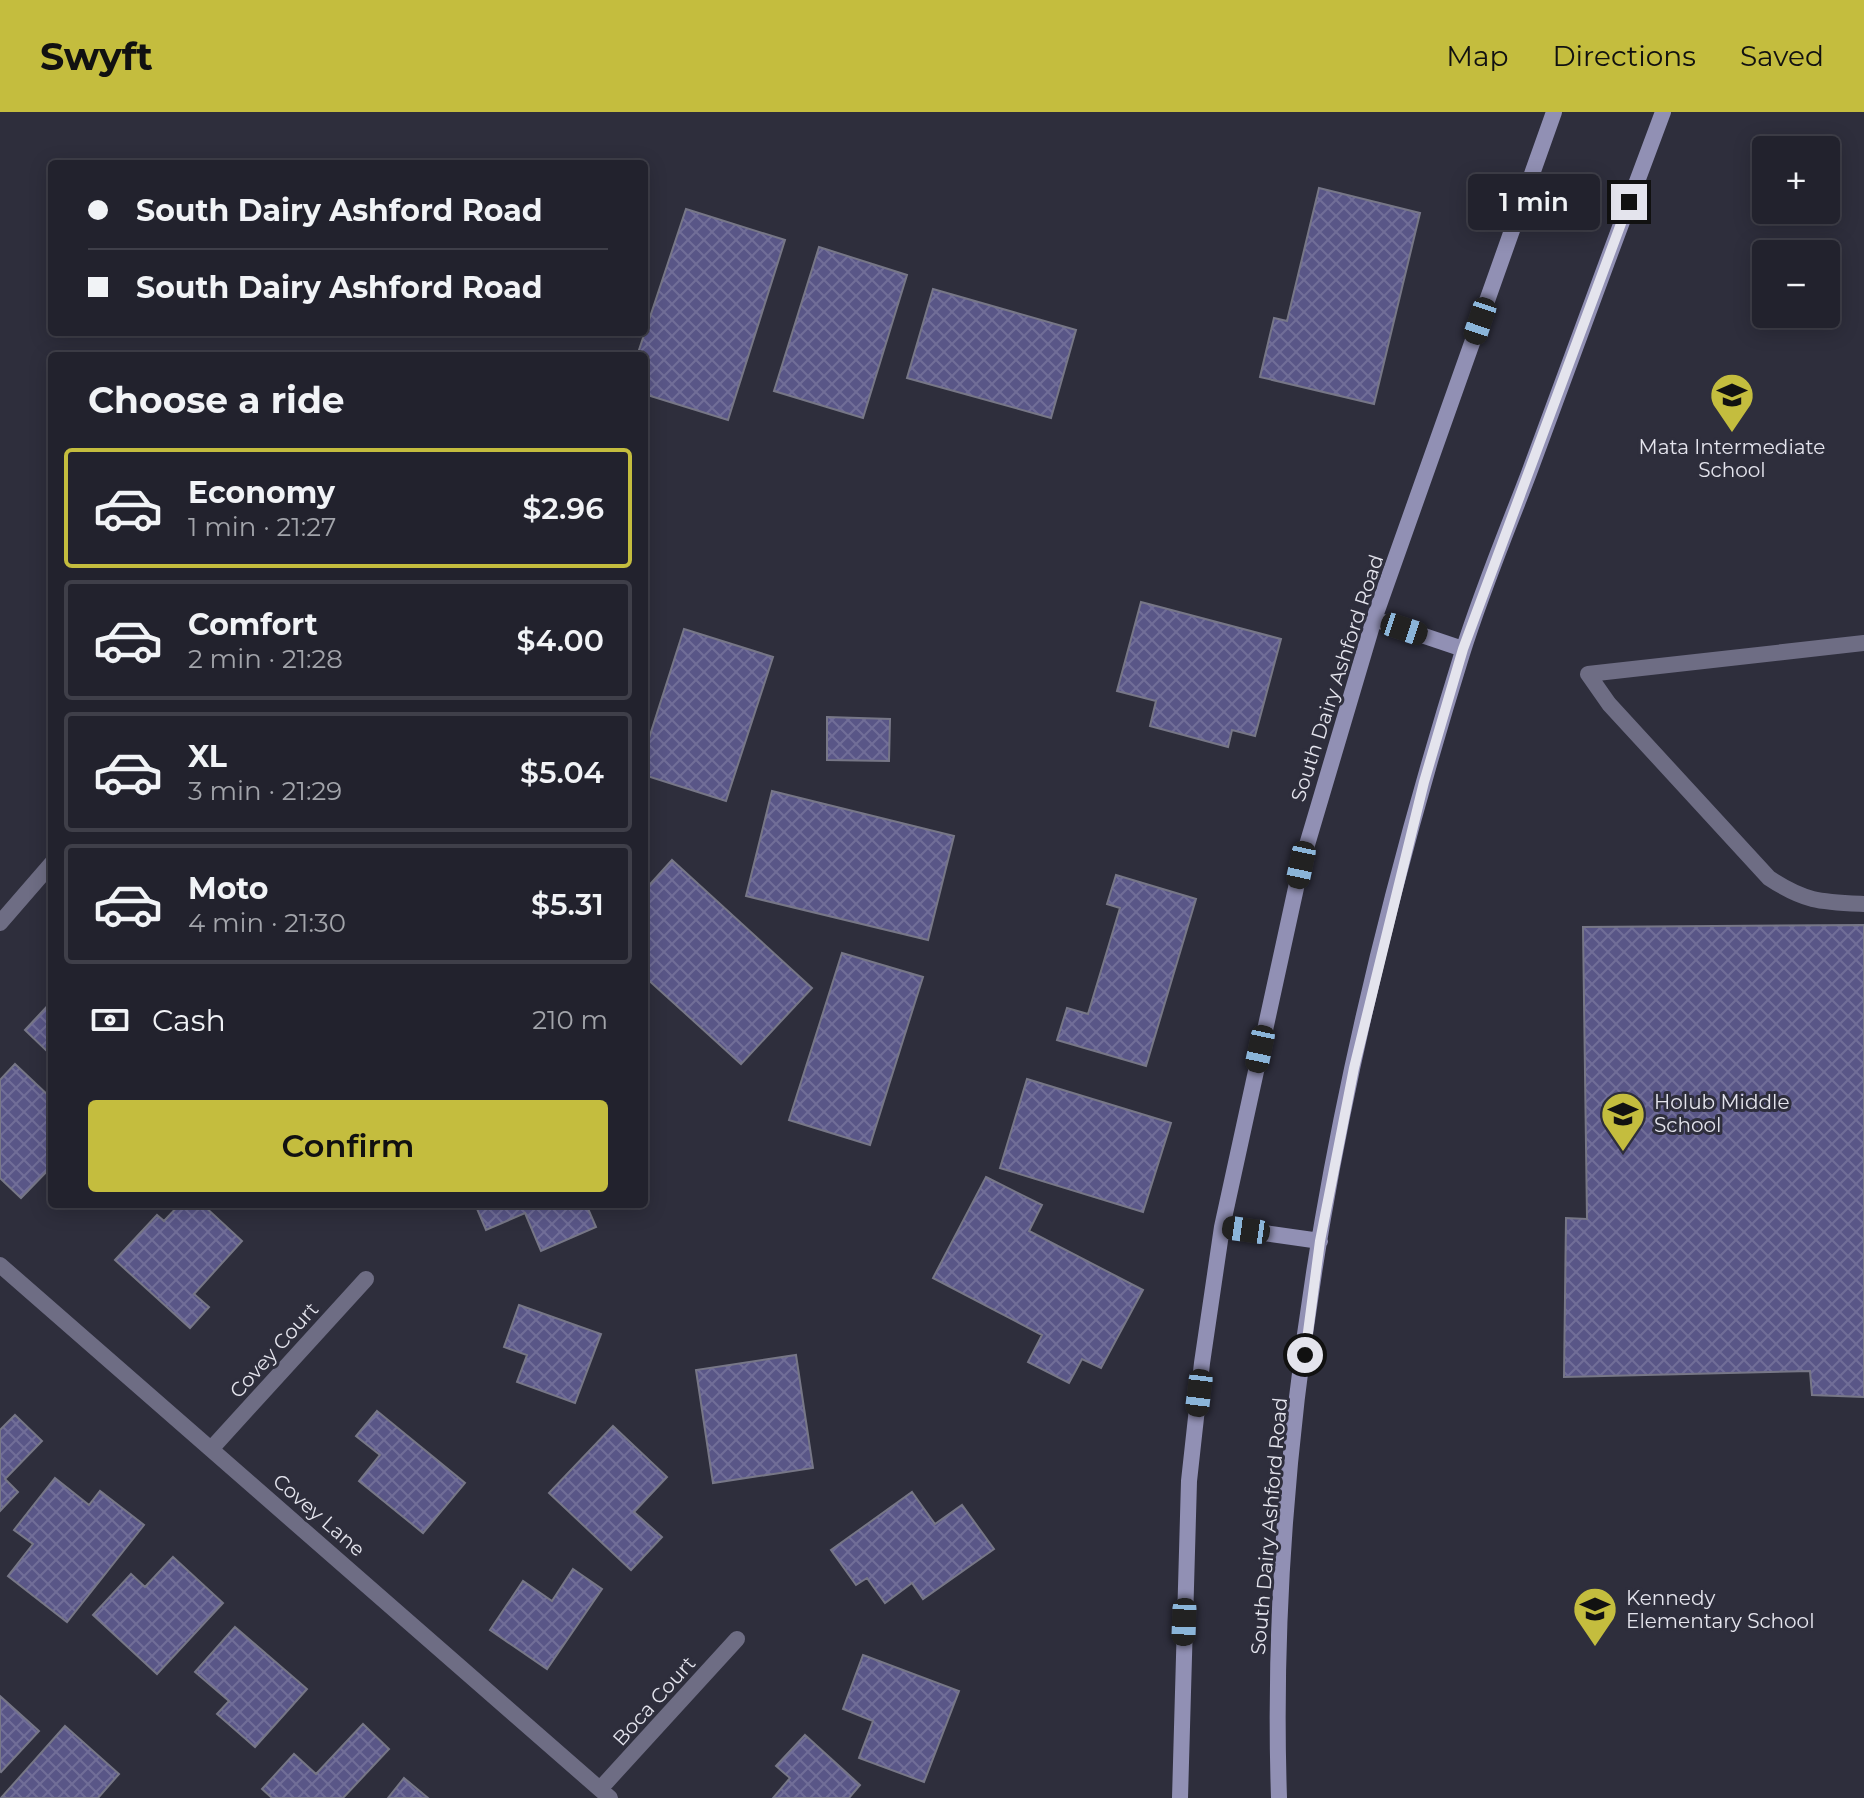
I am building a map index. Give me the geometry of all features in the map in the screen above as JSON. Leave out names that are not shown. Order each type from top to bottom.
[{"type":"main road","name":"South Dairy Ashford Road","points":[[1180,1798],[1189,1481],[1222,1227],[1301,865],[1374,619],[1554,112]]},
{"type":"main road","name":"South Dairy Ashford Road","points":[[1279,1798],[1276,1687],[1289,1485],[1320,1241],[1389,921],[1463,649],[1663,112]]},
{"type":"main road","points":[[1374,619],[1463,649]]},
{"type":"main road","points":[[1222,1227],[1320,1241]]},
{"type":"street","points":[[1864,643],[1588,674],[1609,704],[1769,878],[1798,897],[1827,903],[1864,904]]},
{"type":"street","points":[[0,923],[48,868]]},
{"type":"street","name":"Covey Lane","points":[[0,1265],[605,1794]]},
{"type":"street","name":"Covey Court","points":[[212,1448],[366,1279]]},
{"type":"street","name":"Boca Court","points":[[605,1794],[737,1639]]},
{"type":"building","points":[[1319,188],[1420,213],[1374,404],[1260,377],[1274,318],[1287,321]]},
{"type":"building","points":[[686,209],[785,240],[728,420],[648,395],[648,352],[638,352],[644,336],[648,336],[648,323]]},
{"type":"building","points":[[819,247],[907,275],[863,418],[774,391]]},
{"type":"building","points":[[933,289],[1076,330],[1051,418],[907,378]]},
{"type":"building","points":[[1141,602],[1281,639],[1255,736],[1232,730],[1228,747],[1150,726],[1156,701],[1117,691]]},
{"type":"building","points":[[684,629],[773,657],[726,801],[648,776],[648,742]]},
{"type":"building","points":[[827,717],[890,719],[889,761],[827,760]]},
{"type":"building","points":[[772,791],[954,836],[928,940],[746,896]]},
{"type":"building","points":[[672,860],[812,988],[741,1064],[648,980],[648,887]]},
{"type":"building","points":[[1116,875],[1196,899],[1146,1066],[1057,1040],[1067,1008],[1088,1014],[1120,908],[1107,904]]},
{"type":"building","points":[[1864,925],[1864,1397],[1812,1395],[1810,1371],[1564,1377],[1566,1218],[1587,1219],[1583,927]]},
{"type":"building","points":[[842,953],[923,977],[870,1145],[789,1120]]},
{"type":"building","points":[[48,1005],[48,1052],[25,1030]]},
{"type":"building","points":[[15,1064],[48,1095],[48,1170],[21,1198],[0,1178],[0,1080]]},
{"type":"building","points":[[1027,1079],[1171,1123],[1143,1212],[1000,1168]]},
{"type":"building","points":[[986,1177],[1042,1205],[1029,1231],[1143,1290],[1101,1368],[1082,1359],[1069,1383],[1028,1362],[1042,1335],[933,1278]]},
{"type":"building","points":[[176,1208],[206,1208],[242,1241],[194,1294],[209,1307],[190,1328],[115,1260],[157,1215],[164,1221]]},
{"type":"building","points":[[477,1208],[588,1208],[596,1227],[541,1251],[525,1213],[486,1230]]},
{"type":"building","points":[[519,1305],[601,1334],[575,1403],[517,1382],[527,1355],[504,1347]]},
{"type":"building","points":[[796,1355],[813,1468],[713,1483],[696,1370]]},
{"type":"building","points":[[377,1411],[465,1483],[423,1533],[359,1481],[380,1455],[356,1436]]},
{"type":"building","points":[[15,1415],[42,1441],[5,1479],[18,1492],[0,1511],[0,1430]]},
{"type":"building","points":[[613,1426],[667,1477],[634,1512],[662,1537],[631,1570],[549,1493]]},
{"type":"building","points":[[55,1478],[89,1505],[100,1491],[144,1525],[67,1622],[8,1576],[33,1544],[14,1530]]},
{"type":"building","points":[[912,1492],[935,1524],[962,1505],[994,1549],[923,1599],[912,1583],[885,1603],[867,1578],[856,1585],[831,1550]]},
{"type":"building","points":[[173,1557],[223,1603],[157,1674],[93,1615],[131,1574],[145,1587]]},
{"type":"building","points":[[573,1569],[602,1589],[547,1669],[490,1630],[523,1581],[552,1601]]},
{"type":"building","points":[[235,1627],[307,1689],[255,1747],[217,1714],[229,1701],[195,1672]]},
{"type":"building","points":[[863,1655],[959,1691],[924,1782],[859,1758],[873,1721],[843,1709]]},
{"type":"building","points":[[0,1696],[39,1731],[1,1772],[0,1771]]},
{"type":"building","points":[[363,1724],[389,1749],[343,1798],[272,1798],[262,1789],[294,1754],[316,1774]]},
{"type":"building","points":[[65,1726],[119,1774],[98,1798],[1,1798]]},
{"type":"building","points":[[805,1735],[860,1785],[849,1798],[773,1798],[790,1778],[776,1766]]},
{"type":"building","points":[[404,1778],[428,1798],[388,1798]]},
{"type":"place","name":"Mata Intermediate School","points":[[1732,434]]},
{"type":"place","name":"Holub Middle School","points":[[1623,1153]]},
{"type":"place","name":"Kennedy Elementary School","points":[[1595,1648]]},
{"type":"route","points":[[1305,1355],[1320,1241],[1354,1068],[1424,782],[1463,649],[1629,202]]}]
